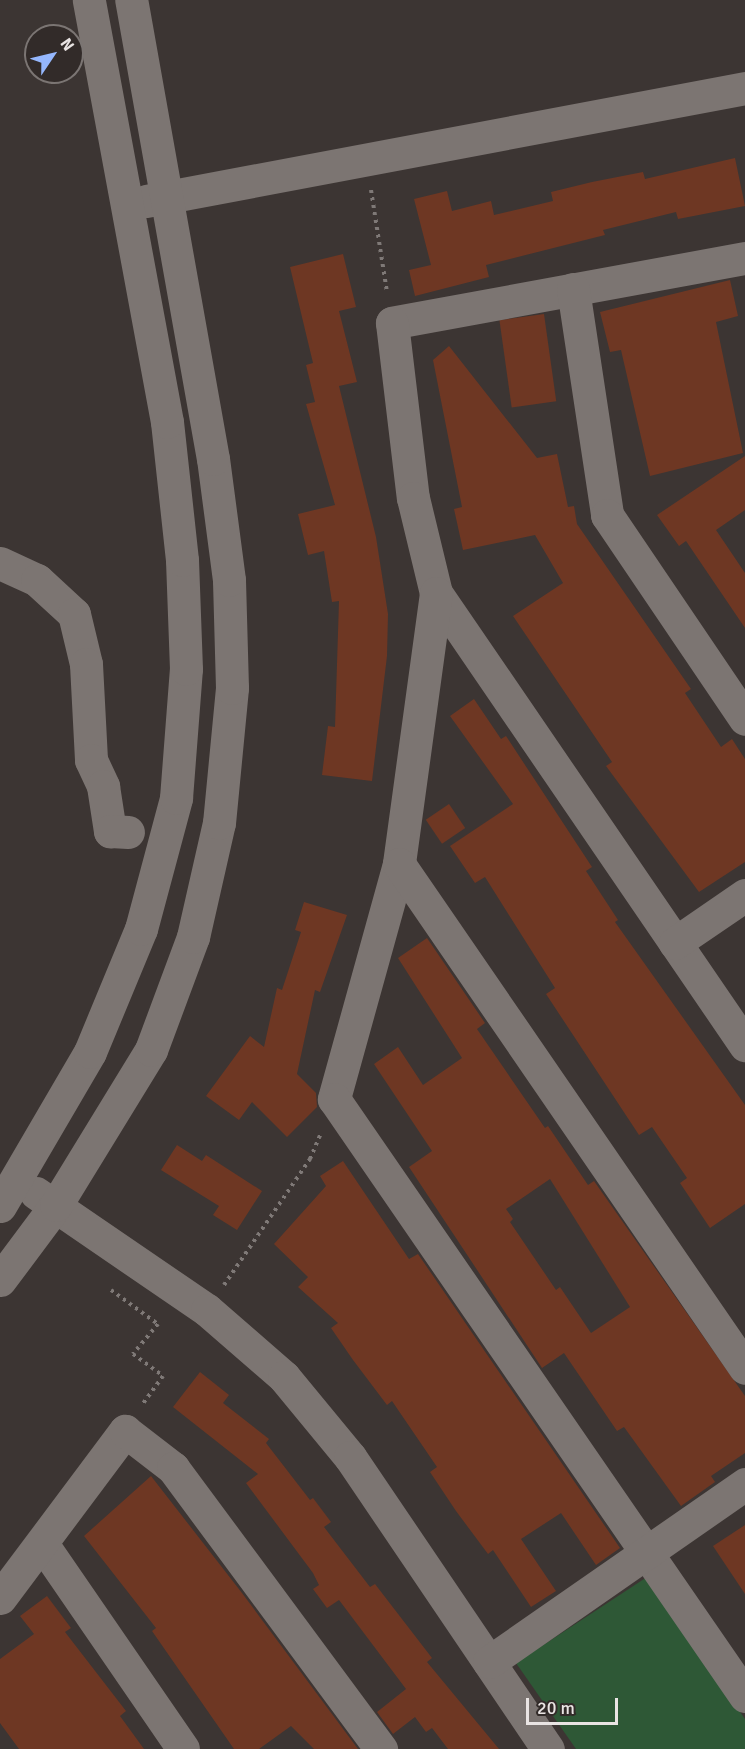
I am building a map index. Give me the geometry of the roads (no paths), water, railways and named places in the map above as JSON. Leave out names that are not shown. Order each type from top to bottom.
[{"type":"street","points":[[88,0],[166,422],[182,560],[186,669],[176,798],[141,929],[90,1052],[9,1194],[56,1205],[207,1310],[250,1344],[324,1423],[549,1749]]},
{"type":"street","points":[[0,1280],[56,1205],[151,1050],[194,937],[219,823],[232,688],[229,580],[168,197],[131,0]]},
{"type":"street","points":[[127,205],[365,157],[745,88]]},
{"type":"street","points":[[745,258],[392,323],[413,498],[435,594],[399,864],[334,1099],[745,1696]]},
{"type":"street","points":[[573,290],[607,515],[745,719]]},
{"type":"street","points":[[0,563],[37,580],[74,614],[86,664],[91,760],[103,786],[110,831],[128,832]]},
{"type":"street","points":[[435,594],[745,1045]]},
{"type":"street","points":[[399,864],[745,1368]]},
{"type":"street","points":[[675,943],[745,895]]},
{"type":"street","points":[[0,1598],[42,1545],[125,1431],[173,1468],[381,1749]]},
{"type":"street","points":[[489,1662],[745,1484]]},
{"type":"street","points":[[42,1545],[183,1749]]}]
